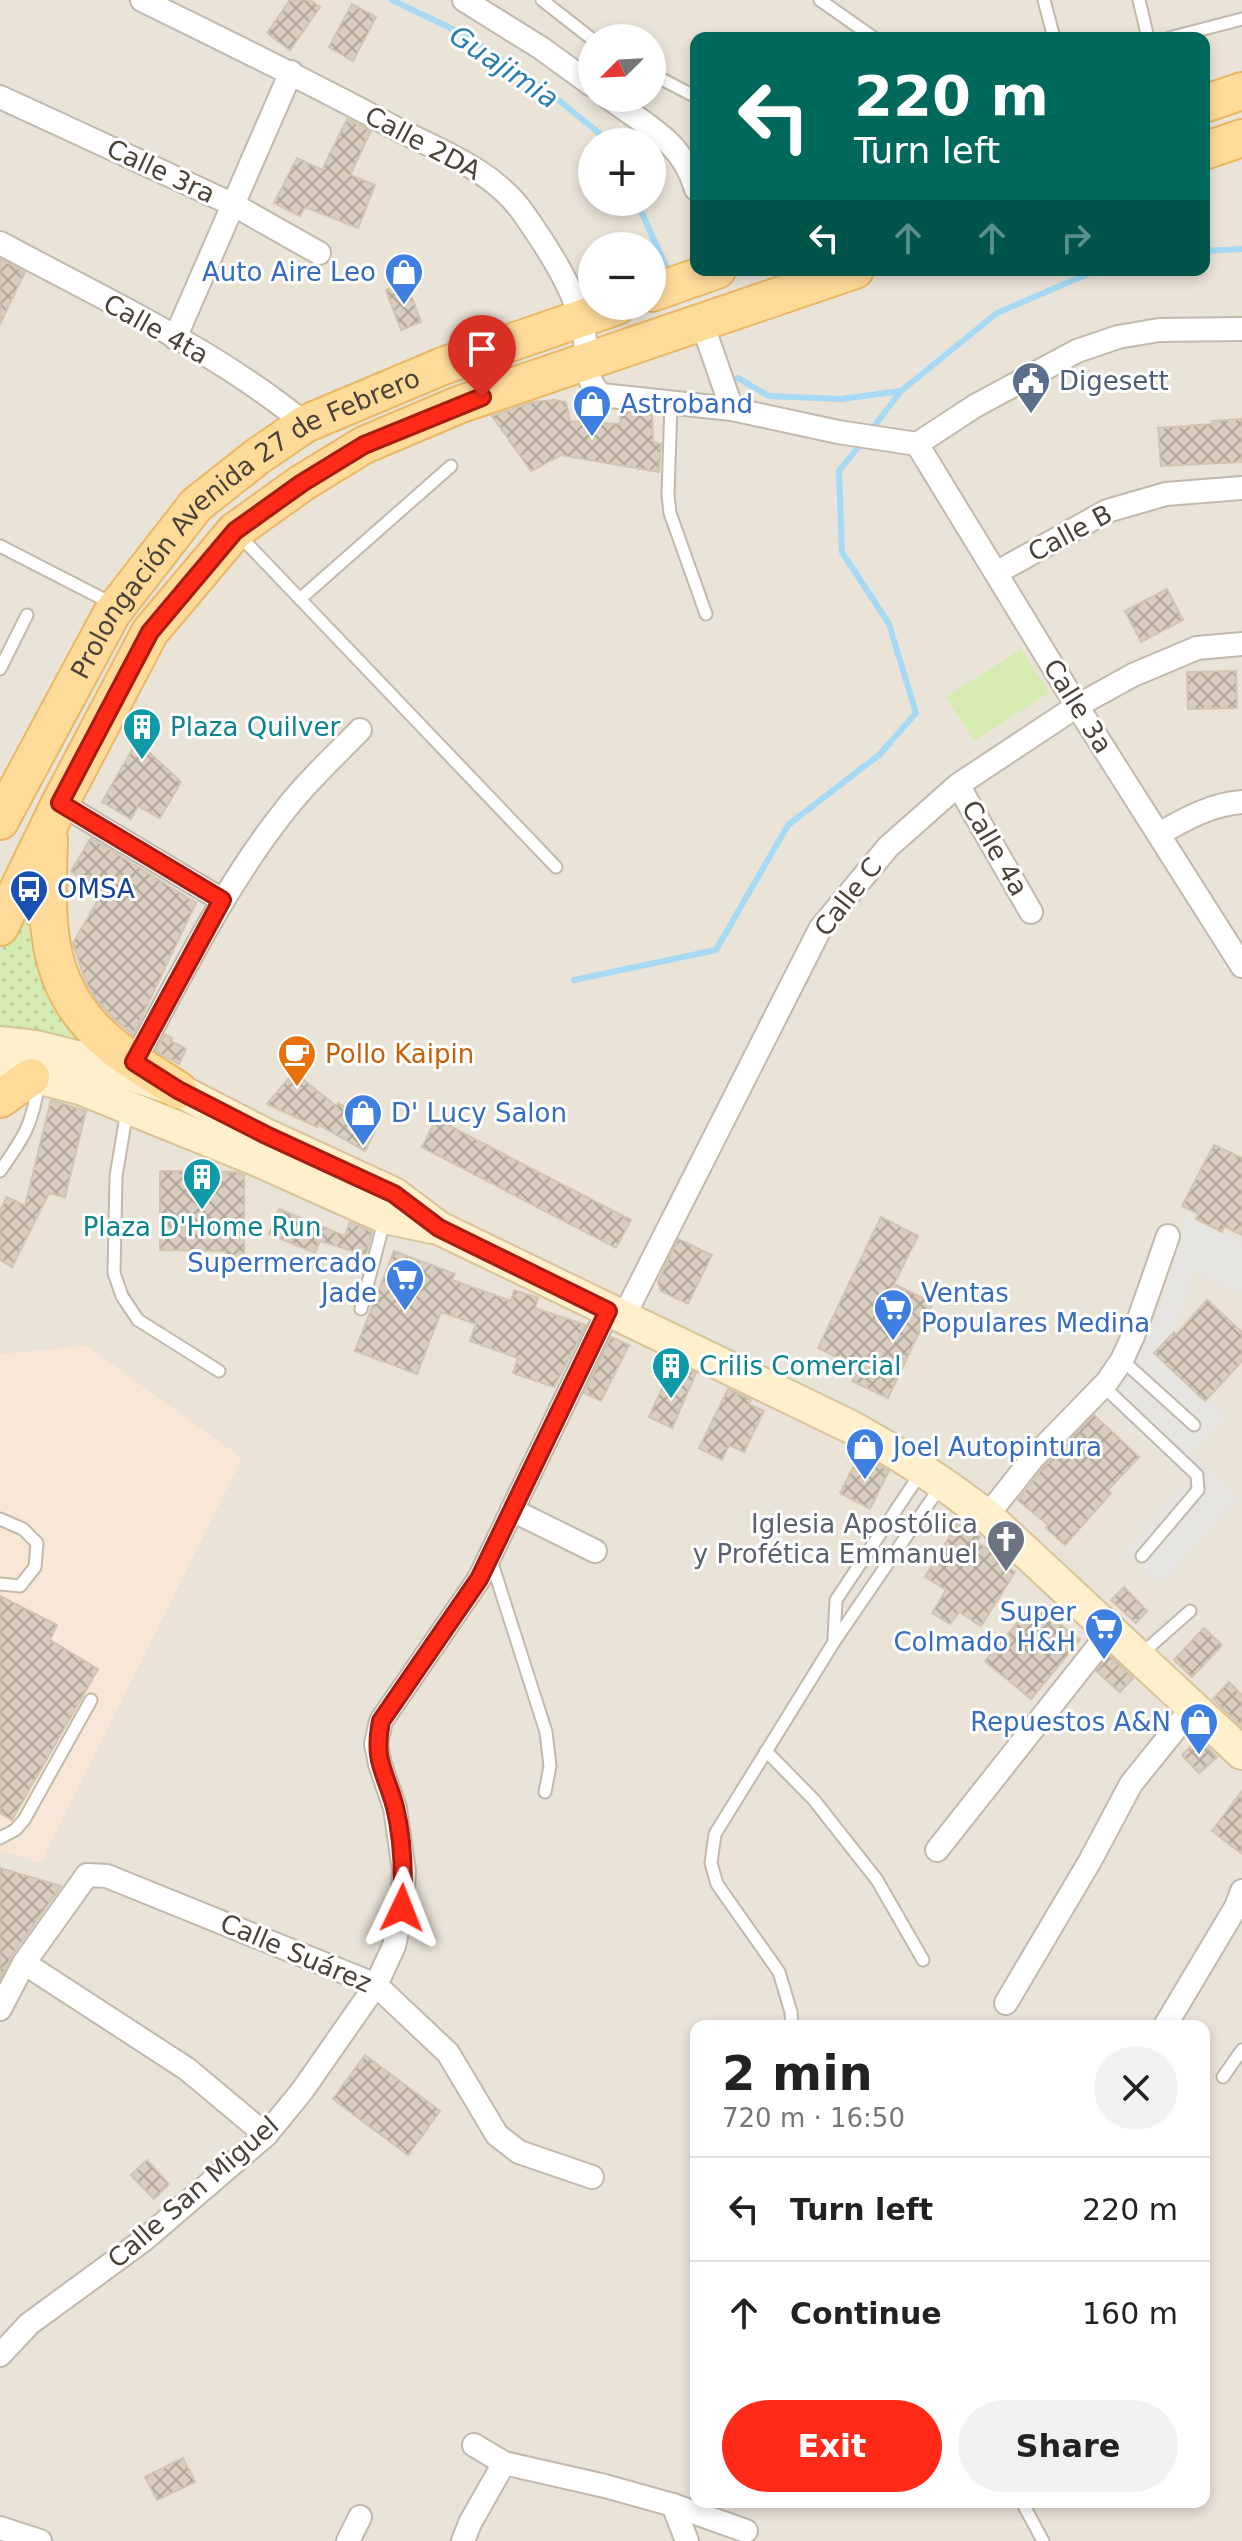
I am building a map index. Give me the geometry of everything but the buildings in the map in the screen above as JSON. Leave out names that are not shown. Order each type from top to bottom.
[{"type":"main road","points":[[1210,102],[1242,91]]},
{"type":"main road","points":[[1210,149],[1242,138]]},
{"type":"main road","points":[[666,288],[697,276]]},
{"type":"main road","name":"Prolongación Avenida 27 de Febrero","points":[[0,927],[54,815],[150,632],[235,531],[302,483],[364,445],[461,404],[838,276]]},
{"type":"main road","name":"Prolongación Avenida 27 de Febrero","points":[[0,820],[117,606],[196,505],[305,424],[443,366],[579,320]]},
{"type":"main road","points":[[54,815],[47,918],[50,943],[59,977],[84,1018],[98,1034],[178,1090],[394,1194],[439,1228],[851,1427],[932,1476],[987,1516],[1242,1753]]},
{"type":"main road","points":[[0,1043],[36,1047],[84,1059],[178,1090]]},
{"type":"main road","points":[[0,1099],[24,1076],[80,1088],[258,1160],[385,1217],[439,1228]]},
{"type":"street","points":[[142,0],[291,72],[175,338]]},
{"type":"street","points":[[464,0],[578,75]]},
{"type":"street","name":"Calle 2DA","points":[[291,72],[490,178],[522,211],[571,290],[578,308]]},
{"type":"street","name":"Calle 3ra","points":[[0,97],[234,205],[319,253]]},
{"type":"street","points":[[628,112],[669,142],[686,161],[690,172]]},
{"type":"street","name":"Calle 4ta","points":[[0,243],[175,338],[277,400],[305,424]]},
{"type":"street","name":"Calle 2DA","points":[[582,320],[586,340],[585,362]]},
{"type":"street","points":[[702,323],[732,409]]},
{"type":"street","points":[[585,362],[591,382],[601,395],[732,409],[838,432],[917,444],[975,406],[1077,351],[1118,337],[1159,330],[1242,329]]},
{"type":"street","name":"Calle 3a","points":[[917,444],[1077,706],[1241,963]]},
{"type":"street","name":"Calle B","points":[[996,573],[1107,511],[1166,494],[1242,488]]},
{"type":"street","name":"Calle C","points":[[615,1314],[820,929],[888,847],[958,785],[1077,706],[1133,675],[1197,648],[1242,644]]},
{"type":"street","points":[[134,1062],[222,900],[286,808],[360,730]]},
{"type":"street","name":"Calle 4a","points":[[958,785],[1031,912]]},
{"type":"street","points":[[1159,834],[1193,815],[1242,802]]},
{"type":"street","points":[[54,815],[222,900]]},
{"type":"street","points":[[987,1516],[1033,1458],[1103,1386],[1122,1360],[1168,1236]]},
{"type":"street","name":"Calle San Miguel","points":[[0,2355],[29,2324],[145,2239],[266,2135],[302,2091],[376,1985],[394,1946],[402,1908],[404,1871],[395,1808],[376,1744],[381,1721],[479,1579],[615,1314]]},
{"type":"street","points":[[512,1510],[595,1551]]},
{"type":"street","points":[[937,1850],[1111,1630]]},
{"type":"street","points":[[1006,2003],[1090,1861],[1131,1784],[1193,1707]]},
{"type":"street","name":"Calle Suárez","points":[[0,2009],[24,1963],[87,1875],[97,1874],[376,1985],[448,2053],[497,2135],[519,2152],[592,2177]]},
{"type":"street","points":[[1169,2020],[1236,1907],[1242,1891]]},
{"type":"street","points":[[24,1963],[187,2069],[266,2135]]},
{"type":"street","points":[[474,2445],[504,2463],[673,2505],[746,2531]]},
{"type":"street","points":[[463,2541],[504,2463]]},
{"type":"street","points":[[673,2505],[687,2541]]},
{"type":"street","points":[[348,2541],[360,2517]]},
{"type":"street","points":[[0,2528],[40,2541]]},
{"type":"lane","points":[[542,0],[578,28]]},
{"type":"lane","points":[[820,0],[865,32]]},
{"type":"lane","points":[[1044,0],[1052,32]]},
{"type":"lane","points":[[1139,0],[1147,32]]},
{"type":"lane","points":[[1192,32],[1242,19]]},
{"type":"lane","points":[[666,82],[690,95]]},
{"type":"lane","points":[[671,401],[670,513],[706,614]]},
{"type":"lane","points":[[300,599],[451,466]]},
{"type":"lane","points":[[235,531],[556,867]]},
{"type":"lane","points":[[0,546],[117,606]]},
{"type":"lane","points":[[0,669],[27,615]]},
{"type":"lane","points":[[0,1171],[23,1139],[34,1115],[24,1076]]},
{"type":"lane","points":[[128,1106],[116,1176],[114,1273],[122,1296],[138,1320],[219,1371]]},
{"type":"lane","points":[[361,1309],[385,1217]]},
{"type":"lane","points":[[1122,1360],[1194,1425]]},
{"type":"lane","points":[[1103,1386],[1197,1475],[1198,1490],[1142,1556]]},
{"type":"lane","points":[[834,1642],[836,1600],[932,1476]]},
{"type":"lane","points":[[792,2020],[779,1972],[717,1884],[711,1863],[715,1834],[932,1476]]},
{"type":"lane","points":[[0,1519],[23,1529],[37,1543],[35,1567],[20,1586],[0,1584]]},
{"type":"lane","points":[[490,1557],[546,1732],[550,1766],[545,1792]]},
{"type":"lane","points":[[1138,1656],[1190,1611]]},
{"type":"lane","points":[[0,1838],[15,1830],[24,1820],[91,1700]]},
{"type":"lane","points":[[766,1751],[814,1800],[877,1880],[923,1960]]},
{"type":"lane","points":[[1223,2077],[1242,2050]]},
{"type":"lane","points":[[1025,2508],[1043,2541]]},
{"type":"shaded area","points":[[0,0],[1242,0],[1242,2541],[0,2541]]},
{"type":"shaded area","points":[[1186,1215],[1242,1243],[1242,1294],[1192,1272],[1185,1302],[1161,1358],[1227,1417],[1192,1454],[1238,1498],[1161,1584],[1126,1551],[1188,1480],[1101,1399],[1137,1358],[1154,1325],[1172,1273]]},
{"type":"shaded area","points":[[87,1346],[242,1458],[41,1863],[0,1850],[0,1354]]},
{"type":"green space","points":[[1021,649],[1049,693],[974,741],[946,697]]},
{"type":"green space","points":[[41,869],[107,1051],[0,1030],[0,955]]},
{"type":"waterway","name":"Guajimia","points":[[392,0],[467,36],[546,90],[593,128]]},
{"type":"waterway","name":"Guajimia","points":[[643,216],[669,273]]},
{"type":"waterway","points":[[1210,251],[1242,249]]},
{"type":"waterway","points":[[869,433],[901,391],[997,313],[1083,276]]},
{"type":"waterway","name":"Guajimia","points":[[738,378],[769,396],[841,399],[901,391]]},
{"type":"waterway","points":[[574,980],[716,950],[788,825],[879,755],[916,713],[889,624],[842,552],[839,471],[862,442]]},
{"type":"place","name":"Auto Aire Leo","points":[[404,306]]},
{"type":"place","name":"Digesett","points":[[1031,415]]},
{"type":"place","name":"Astroband","points":[[592,438]]},
{"type":"place","name":"Plaza Quilver","points":[[142,761]]},
{"type":"place","name":"OMSA","points":[[29,923]]},
{"type":"place","name":"Pollo Kaipin","points":[[297,1088]]},
{"type":"place","name":"D' Lucy Salon","points":[[363,1147]]},
{"type":"place","name":"Plaza D'Home Run","points":[[202,1211]]},
{"type":"place","name":"Supermercado Jade","points":[[405,1312]]},
{"type":"place","name":"Ventas Populares Medina","points":[[893,1342]]},
{"type":"place","name":"Crilis Comercial","points":[[671,1400]]},
{"type":"place","name":"Joel Autopintura","points":[[865,1481]]},
{"type":"place","name":"Iglesia Apostólica y Profética Emmanuel","points":[[1006,1573]]},
{"type":"place","name":"Super Colmado H&H","points":[[1104,1661]]},
{"type":"place","name":"Repuestos A&N","points":[[1199,1756]]},
{"type":"route","points":[[402,1908],[404,1871],[395,1808],[376,1744],[381,1721],[479,1579],[608,1311],[439,1228],[394,1194],[266,1135],[178,1090],[134,1062],[222,900],[60,803],[150,632],[235,531],[302,483],[364,445],[482,397]]}]
